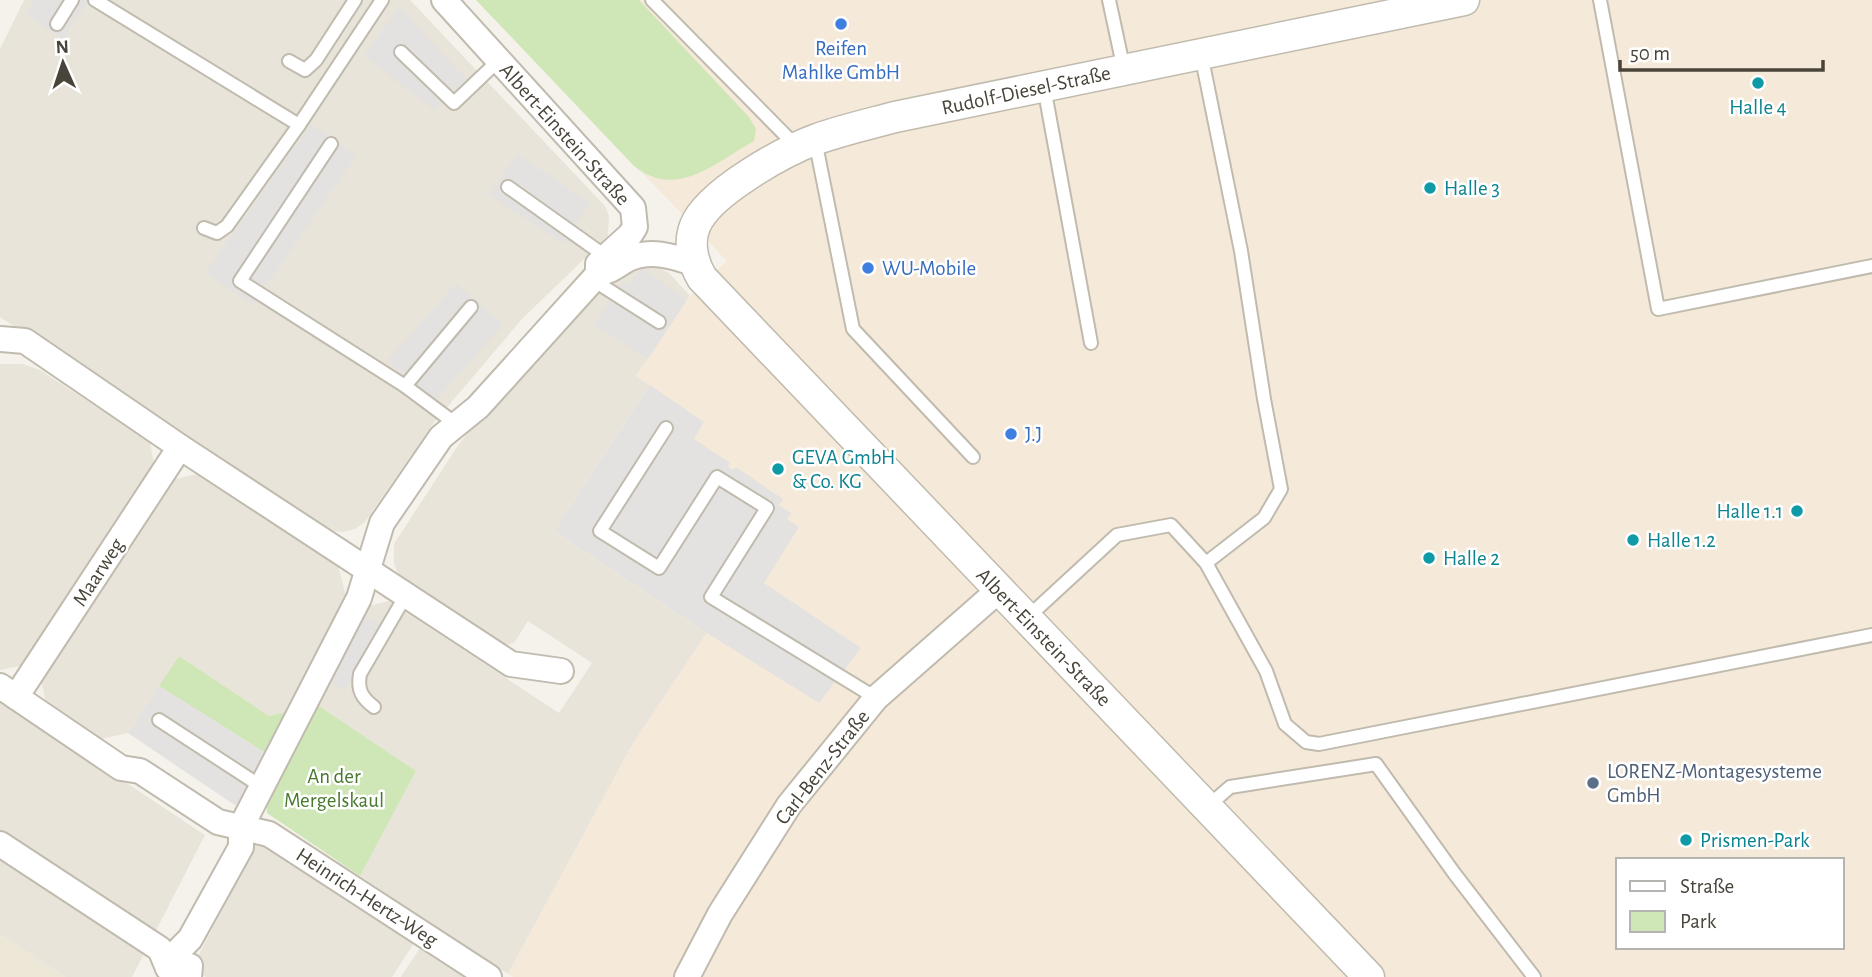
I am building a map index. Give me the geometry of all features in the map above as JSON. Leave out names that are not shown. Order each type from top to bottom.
[{"type":"street","name":"Albert-Einstein-Straße","points":[[444,0],[633,208],[635,227],[599,270]]},
{"type":"street","name":"Rudolf-Diesel-Straße","points":[[693,263],[695,226],[707,208],[730,188],[780,155],[806,144],[895,117],[1464,0]]},
{"type":"street","points":[[0,844],[160,949],[175,968],[241,847],[241,827],[359,598],[382,523],[441,437],[478,407],[599,270],[611,271],[625,261],[643,255],[663,255],[693,263]]},
{"type":"street","name":"Albert-Einstein-Straße","points":[[693,263],[702,278],[719,296],[1369,977]]},
{"type":"street","points":[[0,338],[25,341],[180,447],[511,664],[561,671]]},
{"type":"street","name":"Maarweg","points":[[180,447],[8,691],[121,768],[140,771],[218,822],[241,827]]},
{"type":"street","name":"Carl-Benz-Straße","points":[[687,977],[720,914],[789,805],[876,698],[999,590]]},
{"type":"street","name":"Heinrich-Hertz-Weg","points":[[241,827],[269,834],[489,977]]},
{"type":"lane","points":[[57,24],[72,0]]},
{"type":"lane","points":[[95,0],[299,125]]},
{"type":"lane","points":[[289,61],[305,70],[316,60],[355,0]]},
{"type":"lane","points":[[204,228],[217,233],[227,226],[299,125],[382,0]]},
{"type":"lane","points":[[652,0],[806,144],[853,329],[973,457]]},
{"type":"lane","points":[[1109,0],[1125,70]]},
{"type":"lane","points":[[1600,0],[1658,309],[1872,266]]},
{"type":"lane","points":[[401,52],[454,103],[499,60]]},
{"type":"lane","points":[[1201,54],[1241,251],[1281,489],[1264,518],[1206,563]]},
{"type":"lane","points":[[1044,86],[1091,343]]},
{"type":"lane","points":[[331,144],[240,281],[405,386],[456,424]]},
{"type":"lane","points":[[508,187],[659,322]]},
{"type":"lane","points":[[405,386],[471,307]]},
{"type":"lane","points":[[666,428],[600,531],[660,568],[717,477],[767,508],[711,597],[876,698]]},
{"type":"lane","points":[[1027,618],[1117,535],[1171,525],[1206,563],[1266,671],[1285,724],[1306,742],[1319,744],[1872,635]]},
{"type":"lane","points":[[374,707],[362,695],[358,685],[360,674],[406,595]]},
{"type":"lane","points":[[159,720],[262,787]]},
{"type":"lane","points":[[1206,807],[1230,787],[1376,764],[1454,873],[1534,977]]},
{"type":"shaded area","points":[[24,0],[410,0],[605,206],[609,216],[608,236],[522,319],[432,425],[365,522],[355,529],[343,532],[324,530],[0,317],[0,49]]},
{"type":"shaded area","points":[[35,0],[89,0],[63,39],[26,14]]},
{"type":"shaded area","points":[[476,0],[1872,0],[1872,977],[513,977],[508,974],[631,747],[707,633],[554,531],[650,386],[636,376],[690,296],[727,261]]},
{"type":"shaded area","points":[[399,7],[467,80],[434,110],[364,56]]},
{"type":"shaded area","points":[[311,124],[356,156],[253,305],[205,273]]},
{"type":"shaded area","points":[[517,154],[590,203],[563,243],[489,195]]},
{"type":"shaded area","points":[[652,265],[669,273],[690,296],[636,376],[650,385],[554,531],[707,633],[631,747],[508,974],[360,876],[416,771],[313,702],[362,608],[389,601],[559,713],[592,663],[528,621],[514,643],[497,647],[400,579],[394,564],[394,544],[459,444],[488,408],[582,306],[627,267]]},
{"type":"shaded area","points":[[641,268],[687,300],[648,359],[594,325],[623,282],[629,285]]},
{"type":"shaded area","points":[[456,284],[503,325],[434,402],[387,361]]},
{"type":"shaded area","points":[[0,364],[22,364],[40,370],[150,442],[155,470],[25,665],[0,670]]},
{"type":"shaded area","points":[[650,385],[704,422],[694,439],[730,463],[728,466],[732,470],[736,467],[783,499],[779,505],[791,513],[787,519],[799,527],[764,583],[861,648],[819,703],[707,633],[554,531]]},
{"type":"shaded area","points":[[198,474],[338,566],[346,596],[285,712],[269,716],[179,656],[128,733],[100,739],[46,703],[40,675],[170,480]]},
{"type":"shaded area","points":[[359,614],[379,624],[344,690],[325,678]]},
{"type":"shaded area","points":[[159,686],[264,752],[236,806],[128,733]]},
{"type":"shaded area","points":[[0,699],[205,835],[132,977],[65,977],[0,934]]},
{"type":"shaded area","points":[[264,840],[416,940],[392,977],[206,977],[192,968],[257,842]]},
{"type":"shaded area","points":[[0,934],[42,962],[65,977],[0,977]]},
{"type":"shaded area","points":[[422,945],[472,977],[401,977]]},
{"type":"green space","points":[[476,0],[639,0],[749,117],[756,129],[754,141],[695,174],[665,180],[650,176],[634,166]]},
{"type":"green space","points":[[179,656],[269,716],[285,712],[264,752],[159,686]]},
{"type":"green space","name":"An der Mergelskaul","points":[[313,702],[416,771],[360,876],[267,813],[266,791]]},
{"type":"place","name":"Reifen Mahlke GmbH","points":[[841,24]]},
{"type":"place","name":"Halle 4","points":[[1758,83]]},
{"type":"place","name":"Halle 3","points":[[1430,188]]},
{"type":"place","name":"WU-Mobile","points":[[868,268]]},
{"type":"place","name":"J.J","points":[[1011,434]]},
{"type":"place","name":"GEVA GmbH & Co. KG","points":[[778,469]]},
{"type":"place","name":"Halle 1.1","points":[[1797,511]]},
{"type":"place","name":"Halle 1.2","points":[[1633,540]]},
{"type":"place","name":"Halle 2","points":[[1429,558]]},
{"type":"place","name":"LORENZ-Montagesysteme GmbH","points":[[1593,783]]},
{"type":"place","name":"Prismen-Park","points":[[1686,840]]}]
